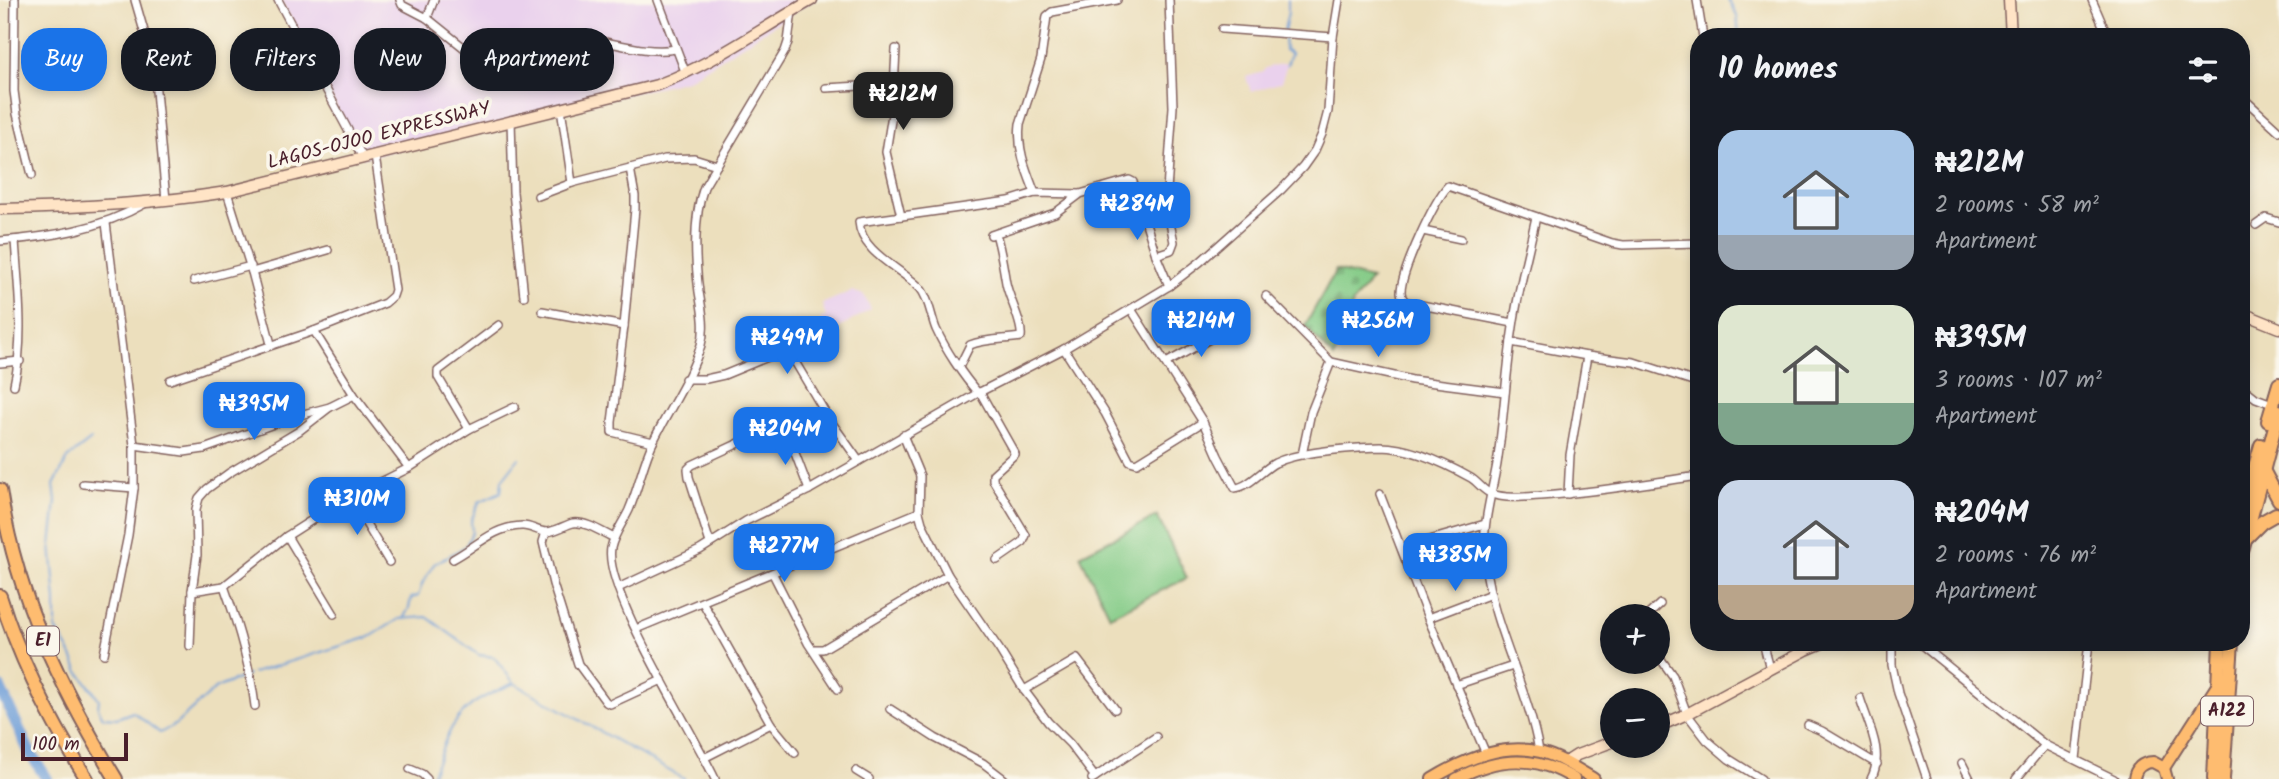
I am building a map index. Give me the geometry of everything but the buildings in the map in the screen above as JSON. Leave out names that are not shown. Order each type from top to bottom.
[{"type":"highway","points":[[2250,495],[2263,470],[2279,384]]},
{"type":"highway","points":[[2250,491],[2276,408]]},
{"type":"highway","points":[[2263,470],[2278,509]]},
{"type":"highway","name":"E1","points":[[0,490],[17,565],[48,655],[87,732],[116,779]]},
{"type":"highway","points":[[2250,502],[2278,509]]},
{"type":"highway","points":[[2250,535],[2278,509]]},
{"type":"highway","name":"E1","points":[[0,596],[28,671],[72,756],[87,779]]},
{"type":"highway","name":"A122","points":[[2214,779],[2219,651]]},
{"type":"highway","name":"A122","points":[[2223,779],[2231,651]]},
{"type":"main road","name":"LAGOS-OJOO EXPRESSWAY","points":[[0,209],[89,207],[227,192],[657,85],[725,54],[812,0]]},
{"type":"main road","points":[[2009,0],[2011,28]]},
{"type":"main road","points":[[2250,316],[2279,328]]},
{"type":"main road","points":[[1670,721],[1807,651]]},
{"type":"main road","points":[[2134,779],[2137,769],[2153,762],[2166,774],[2216,687]]},
{"type":"main road","points":[[1566,762],[1600,746]]},
{"type":"main road","points":[[1432,779],[1451,767],[1486,754],[1507,750],[1539,751],[1566,762],[1594,779]]},
{"type":"main road","points":[[1456,779],[1494,764],[1523,760],[1547,765],[1574,779]]},
{"type":"street","points":[[15,0],[17,114],[32,174]]},
{"type":"street","points":[[135,0],[152,59],[166,200]]},
{"type":"street","points":[[278,0],[363,158]]},
{"type":"street","points":[[400,0],[402,5],[427,18],[478,59],[525,45],[569,38],[657,52],[676,49]]},
{"type":"street","points":[[427,18],[434,0]]},
{"type":"street","points":[[658,0],[686,74]]},
{"type":"street","points":[[1035,193],[1021,154],[1019,135],[1041,60],[1047,16],[1052,12],[1117,0]]},
{"type":"street","points":[[1156,255],[1171,250],[1174,242],[1166,204],[1172,107],[1169,0]]},
{"type":"street","points":[[618,588],[710,543],[746,521],[809,490],[979,392],[1065,349],[1169,286],[1244,225],[1303,167],[1322,134],[1328,111],[1333,37],[1339,0]]},
{"type":"street","points":[[1697,0],[1702,28]]},
{"type":"street","points":[[2092,0],[2104,28]]},
{"type":"street","points":[[715,779],[636,629],[618,588],[610,551],[628,512],[653,442],[701,345],[703,316],[698,279],[697,213],[704,187],[785,51],[792,11]]},
{"type":"street","points":[[1222,29],[1333,37]]},
{"type":"street","points":[[896,49],[893,108],[886,152],[901,216]]},
{"type":"street","points":[[827,88],[894,84]]},
{"type":"street","points":[[2250,104],[2279,131]]},
{"type":"street","points":[[561,108],[572,183]]},
{"type":"street","points":[[512,120],[513,192],[524,296]]},
{"type":"street","points":[[170,380],[314,331],[385,303],[393,296],[395,290],[375,156]]},
{"type":"street","points":[[538,196],[572,183],[665,159],[694,158],[717,165]]},
{"type":"street","points":[[630,168],[635,209],[612,432],[653,442]]},
{"type":"street","points":[[997,560],[1023,542],[1026,535],[993,480],[993,474],[1015,454],[979,392],[959,367],[937,331],[922,290],[888,264],[868,244],[859,222],[1009,201],[1035,193],[1080,194],[1123,181],[1133,181],[1156,255],[1169,286]]},
{"type":"street","points":[[1513,323],[1406,302],[1401,291],[1406,269],[1448,186],[1536,218],[1623,245],[1690,243]]},
{"type":"street","points":[[227,192],[252,269],[271,344]]},
{"type":"street","points":[[959,367],[970,345],[981,340],[1002,341],[1021,337],[1022,330],[1009,294],[1003,257],[994,234],[1055,213],[1080,194]]},
{"type":"street","points":[[0,241],[106,223],[148,202]]},
{"type":"street","points":[[1536,218],[1513,323],[1497,463],[1485,524],[1485,566],[1513,666],[1535,727],[1539,751]]},
{"type":"street","points":[[2256,225],[2266,218],[2279,222]]},
{"type":"street","points":[[104,654],[121,574],[134,488],[134,445],[106,223]]},
{"type":"street","points":[[1423,231],[1461,239]]},
{"type":"street","points":[[14,385],[20,362],[15,240]]},
{"type":"street","points":[[194,281],[328,250]]},
{"type":"street","points":[[1266,296],[1331,362],[1412,380],[1505,392]]},
{"type":"street","points":[[1131,309],[1203,422],[1235,488],[1240,488],[1274,464],[1302,455],[1381,447],[1418,454],[1471,478],[1489,494],[1568,494],[1690,477]]},
{"type":"street","points":[[542,311],[624,326]]},
{"type":"street","points":[[469,429],[438,377],[438,371],[499,326]]},
{"type":"street","points":[[314,331],[354,395],[409,468]]},
{"type":"street","points":[[1166,363],[1224,331]]},
{"type":"street","points":[[1511,342],[1649,365],[1690,380]]},
{"type":"street","points":[[1065,349],[1105,413],[1130,461],[1137,463],[1203,422]]},
{"type":"street","points":[[685,379],[706,379],[724,375],[785,350],[859,461]]},
{"type":"street","points":[[1568,494],[1570,455],[1587,356]]},
{"type":"street","points":[[0,363],[20,362]]},
{"type":"street","points":[[1302,455],[1311,412],[1331,362]]},
{"type":"street","points":[[2250,393],[2276,408]]},
{"type":"street","points":[[134,445],[184,452],[194,450],[330,407],[354,395]]},
{"type":"street","points":[[190,646],[192,591],[197,555],[196,509],[200,498],[207,489],[229,473],[299,431],[330,407]]},
{"type":"street","points":[[192,591],[224,586],[287,536],[350,497],[409,468],[469,429],[515,407]]},
{"type":"street","points":[[710,543],[689,477],[688,469],[692,465],[776,426],[787,432],[809,490]]},
{"type":"street","points":[[903,435],[920,475],[919,512],[922,523],[948,575],[1048,722],[1097,778],[1156,737]]},
{"type":"street","points":[[83,484],[134,488]]},
{"type":"street","points":[[1380,494],[1428,618],[1486,754]]},
{"type":"street","points":[[350,497],[389,562]]},
{"type":"street","points":[[636,629],[919,512]]},
{"type":"street","points":[[453,559],[467,552],[482,538],[508,528],[527,526],[546,532],[581,523],[614,538]]},
{"type":"street","points":[[1402,548],[1485,524]]},
{"type":"street","points":[[546,532],[543,542],[552,584],[582,672],[610,704],[662,680]]},
{"type":"street","points":[[287,536],[334,614]]},
{"type":"street","points":[[773,574],[838,689]]},
{"type":"street","points":[[814,649],[822,649],[948,575]]},
{"type":"street","points":[[224,586],[251,675],[255,706]]},
{"type":"street","points":[[1428,618],[1491,594]]},
{"type":"street","points":[[703,603],[771,724],[795,754]]},
{"type":"street","points":[[1765,651],[1770,670]]},
{"type":"street","points":[[1892,651],[1898,693],[1927,779]]},
{"type":"street","points":[[1929,651],[2045,745],[2114,779]]},
{"type":"street","points":[[2076,759],[2089,651]]},
{"type":"street","points":[[1024,690],[1077,660],[1115,709]]},
{"type":"street","points":[[1456,685],[1513,666]]},
{"type":"street","points":[[1670,672],[1687,714],[1719,751],[1761,779]]},
{"type":"street","points":[[1860,698],[1877,752],[1877,764],[1871,779]]},
{"type":"street","points":[[890,709],[935,738],[976,759],[1004,779]]},
{"type":"street","points":[[704,758],[771,724]]},
{"type":"street","points":[[1808,725],[1877,764]]},
{"type":"street","points":[[2016,779],[2045,745]]},
{"type":"street","points":[[1962,762],[1970,779]]},
{"type":"street","points":[[411,769],[427,779]]},
{"type":"street","points":[[856,771],[869,779]]},
{"type":"shaded area","points":[[281,0],[814,0],[687,80],[363,158],[328,91],[340,91],[340,28],[296,28]]},
{"type":"shaded area","points":[[1284,63],[1287,65],[1281,82],[1251,92],[1246,77]]},
{"type":"shaded area","points":[[852,291],[864,295],[871,309],[828,335],[820,318],[826,317],[822,304]]},
{"type":"green space","points":[[1336,270],[1371,279],[1353,303],[1334,358],[1305,326]]},
{"type":"green space","points":[[1157,516],[1187,578],[1110,616],[1080,555]]},
{"type":"waterway","points":[[1284,31],[1288,0]]},
{"type":"waterway","points":[[1728,0],[1737,16],[1738,28]]},
{"type":"waterway","points":[[1284,36],[1285,50],[1291,53],[1287,65]]},
{"type":"waterway","points":[[91,440],[68,458],[54,485],[56,501],[51,545],[56,629],[79,672],[99,699],[98,708],[103,717],[117,718],[133,712],[160,733],[176,724],[216,688],[248,675]]},
{"type":"waterway","points":[[403,619],[411,598],[418,596],[434,564],[466,546],[472,532],[471,521],[479,502],[501,492],[502,480],[519,458]]},
{"type":"waterway","points":[[253,673],[370,637],[399,619],[427,617],[479,655],[494,657],[514,683],[684,779]]},
{"type":"waterway","points":[[430,778],[447,737],[459,717],[474,703],[514,683]]},
{"type":"waterway","points":[[0,688],[29,751],[47,779]]}]
